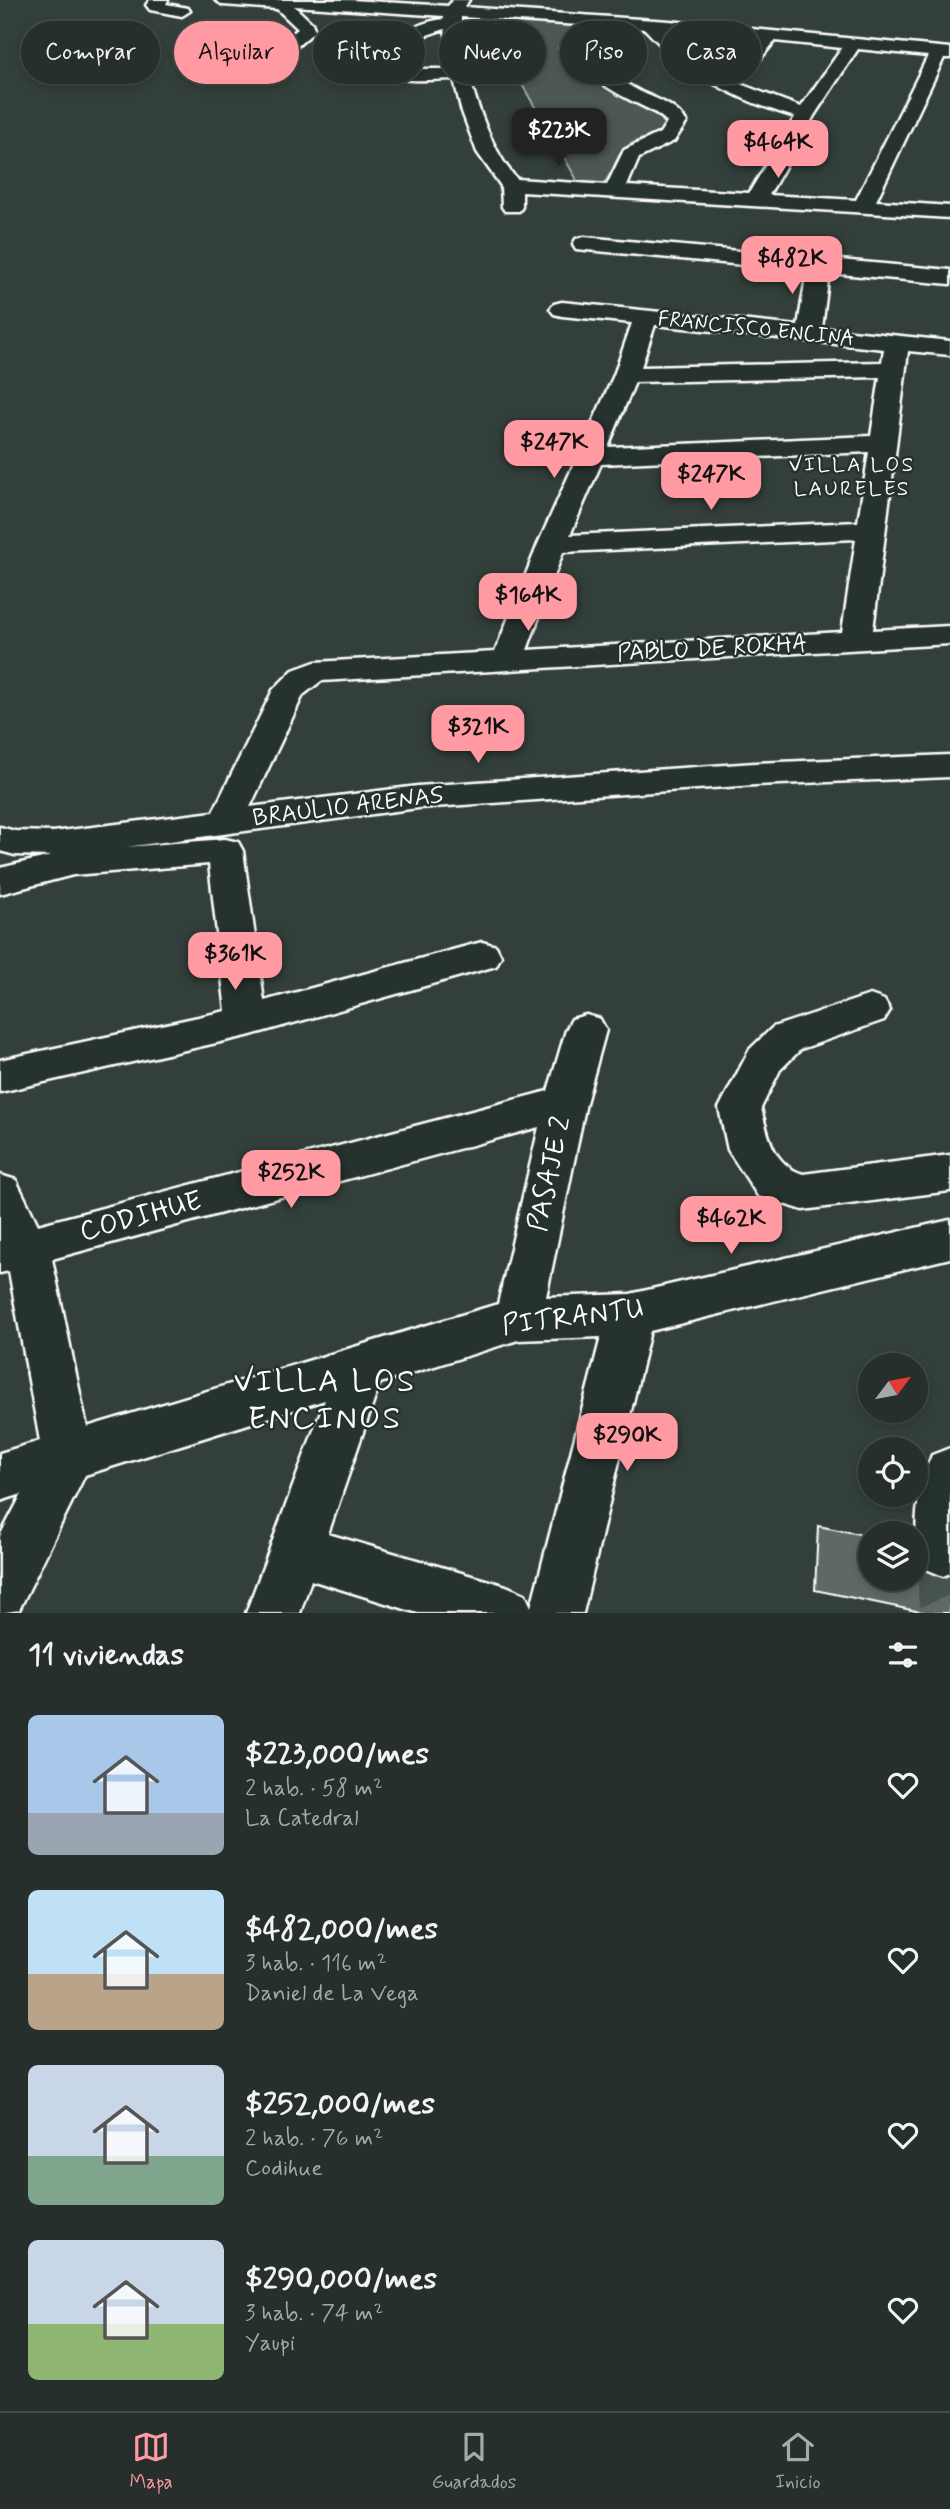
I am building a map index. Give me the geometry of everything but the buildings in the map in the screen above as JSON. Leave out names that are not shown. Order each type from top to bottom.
[{"type":"street","points":[[160,0],[154,5],[156,7],[182,11]]},
{"type":"street","points":[[223,0],[364,3],[592,21]]},
{"type":"street","points":[[280,2],[306,27],[307,31],[299,37]]},
{"type":"street","points":[[439,74],[405,74],[387,67],[413,33],[455,11]]},
{"type":"street","points":[[647,25],[944,53],[863,206]]},
{"type":"street","points":[[650,25],[681,56],[729,86],[761,100],[806,114]]},
{"type":"street","points":[[729,86],[770,36]]},
{"type":"street","points":[[755,200],[806,114],[852,45]]},
{"type":"street","points":[[462,84],[497,172],[511,185],[950,212]]},
{"type":"street","points":[[609,190],[631,154],[667,137],[677,122],[673,115],[617,84]]},
{"type":"street","points":[[511,185],[512,207]]},
{"type":"street","points":[[584,244],[950,277]]},
{"type":"street","points":[[809,334],[819,266]]},
{"type":"street","name":"FRANCISCO ENCINA","points":[[562,309],[809,334],[895,356],[950,348]]},
{"type":"street","points":[[508,660],[552,544],[626,375],[646,318]]},
{"type":"street","points":[[626,375],[895,356],[856,640]]},
{"type":"street","points":[[591,456],[883,443]]},
{"type":"street","points":[[552,544],[871,530]]},
{"type":"street","name":"PABLO DE ROKHA","points":[[226,821],[289,690],[303,677],[331,670],[950,635]]},
{"type":"street","name":"BRAULIO ARENAS","points":[[0,839],[15,843],[53,844],[418,797],[755,774],[950,765]]},
{"type":"street","points":[[0,881],[74,863],[225,851],[247,1021]]},
{"type":"street","points":[[0,1076],[247,1021],[482,956]]},
{"type":"street","points":[[870,1010],[788,1038],[764,1060],[740,1108],[750,1150],[773,1183],[803,1192],[950,1173]]},
{"type":"street","name":"PASAJE 2","points":[[518,1319],[565,1103],[586,1030]]},
{"type":"street","name":"CODIHUE","points":[[14,1251],[565,1103]]},
{"type":"street","points":[[0,1193],[68,1456],[0,1591]]},
{"type":"street","name":"PITRANTU","points":[[0,1476],[518,1319],[630,1315],[950,1239]]},
{"type":"street","points":[[556,1613],[630,1315]]},
{"type":"street","points":[[273,1613],[362,1366]]},
{"type":"street","points":[[943,1550],[944,1494],[950,1472]]},
{"type":"street","points":[[296,1550],[506,1613]]},
{"type":"shaded area","points":[[488,18],[578,21],[560,21],[560,84],[606,84],[660,115],[665,126],[625,149],[603,184],[578,188],[576,178],[522,84],[546,84],[546,21],[490,21]]},
{"type":"tunnel","points":[[943,1550],[942,1596],[949,1613]]},
{"type":"district","name":"VILLA LOS LAURELES","points":[[852,477]]},
{"type":"district","name":"VILLA LOS ENCINOS","points":[[325,1400]]}]
